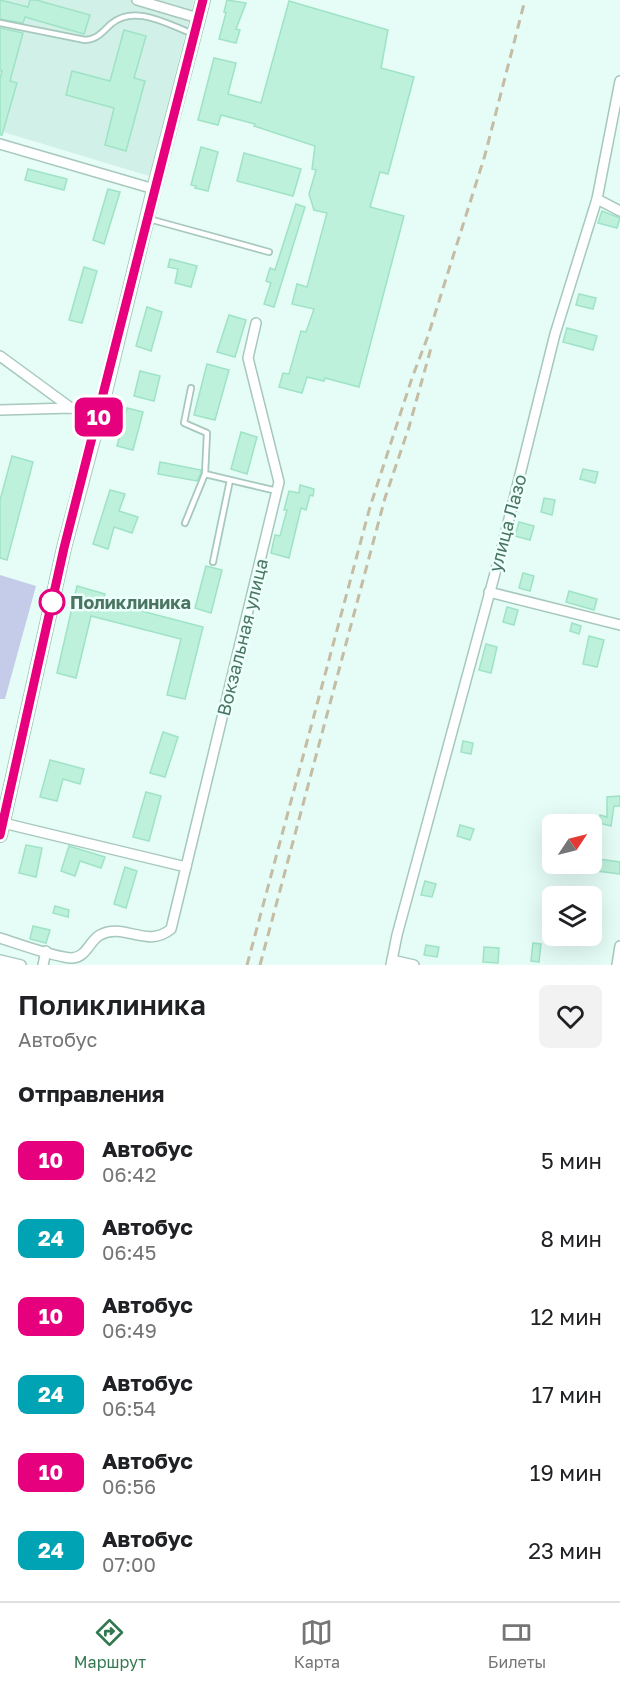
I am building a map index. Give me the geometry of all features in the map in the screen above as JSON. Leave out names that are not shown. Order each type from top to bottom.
[{"type":"street","points":[[137,0],[198,18]]},
{"type":"street","points":[[186,867],[1,829],[3,807],[64,548],[100,413],[202,0]]},
{"type":"street","name":"улица Лазо","points":[[391,963],[504,541],[555,334],[597,199],[620,81]]},
{"type":"street","points":[[0,144],[154,189]]},
{"type":"street","points":[[597,199],[620,211]]},
{"type":"street","name":"Вокзальная улица","points":[[46,951],[72,958],[86,952],[95,938],[102,934],[116,931],[152,938],[163,936],[171,929],[279,482],[248,358],[256,323]]},
{"type":"street","points":[[0,356],[71,408]]},
{"type":"street","points":[[0,410],[71,408],[100,413]]},
{"type":"street","points":[[489,592],[620,625]]},
{"type":"street","points":[[0,938],[46,951],[43,965]]},
{"type":"street","points":[[617,965],[620,946]]},
{"type":"street","points":[[0,960],[21,965]]},
{"type":"street","points":[[391,963],[414,965]]},
{"type":"lane","points":[[0,23],[85,40],[96,38],[119,19],[136,14],[194,34]]},
{"type":"lane","points":[[147,219],[269,252]]},
{"type":"lane","points":[[185,523],[205,474],[207,433],[184,423],[190,388]]},
{"type":"lane","points":[[205,474],[277,491]]},
{"type":"lane","points":[[213,562],[230,480]]},
{"type":"shaded area","points":[[0,0],[194,0],[149,176],[0,131]]},
{"type":"shaded area","points":[[0,575],[36,586],[5,699],[0,699]]},
{"type":"building","points":[[0,0],[28,7],[30,0],[36,0],[90,15],[84,34],[25,17],[23,23],[0,19]]},
{"type":"building","points":[[227,0],[246,3],[236,29],[240,30],[236,43],[219,39]]},
{"type":"building","points":[[289,1],[388,30],[381,68],[414,77],[388,174],[380,172],[370,207],[404,216],[359,387],[325,378],[324,381],[307,377],[302,393],[279,387],[283,373],[289,374],[301,331],[306,332],[314,309],[292,304],[297,284],[307,287],[327,213],[314,210],[309,194],[316,170],[312,169],[315,146],[254,126],[255,124],[221,115],[218,125],[198,120],[214,58],[236,63],[228,94],[261,103]]},
{"type":"building","points":[[0,28],[23,33],[10,81],[17,83],[2,135],[0,135],[2,71],[0,70]]},
{"type":"building","points":[[124,30],[146,36],[134,78],[145,81],[126,151],[105,145],[114,108],[66,95],[72,71],[110,81]]},
{"type":"building","points":[[201,147],[218,152],[208,191],[191,185]]},
{"type":"building","points":[[244,153],[301,169],[293,196],[237,181]]},
{"type":"building","points":[[28,169],[67,179],[64,190],[25,180]]},
{"type":"building","points":[[108,189],[120,192],[104,244],[93,240]]},
{"type":"building","points":[[296,204],[305,207],[274,307],[264,304],[271,283],[266,281],[270,268],[275,270]]},
{"type":"building","points":[[602,211],[620,218],[617,228],[598,223]]},
{"type":"building","points":[[170,259],[197,266],[191,287],[175,283],[178,269],[168,267]]},
{"type":"building","points":[[84,267],[97,271],[82,323],[69,320]]},
{"type":"building","points":[[579,294],[596,298],[593,309],[576,305]]},
{"type":"building","points":[[147,307],[162,312],[151,351],[136,346]]},
{"type":"building","points":[[229,315],[246,320],[235,357],[217,352]]},
{"type":"building","points":[[567,328],[597,336],[593,350],[563,342]]},
{"type":"building","points":[[207,364],[229,370],[215,420],[194,415]]},
{"type":"building","points":[[140,371],[160,376],[154,401],[134,396]]},
{"type":"building","points":[[127,408],[143,412],[133,450],[117,446]]},
{"type":"building","points":[[241,432],[257,437],[247,474],[231,469]]},
{"type":"building","points":[[12,456],[33,462],[7,560],[0,558],[0,500]]},
{"type":"building","points":[[160,462],[201,470],[201,473],[197,481],[158,474]]},
{"type":"building","points":[[583,469],[598,472],[595,483],[580,479]]},
{"type":"building","points":[[300,485],[314,489],[313,496],[310,495],[306,510],[301,508],[289,558],[271,553],[275,535],[280,536],[289,491],[299,493]]},
{"type":"building","points":[[110,490],[125,494],[119,511],[138,517],[132,533],[114,527],[108,549],[93,544]]},
{"type":"building","points":[[544,498],[555,500],[552,515],[541,512]]},
{"type":"building","points":[[519,522],[534,526],[530,540],[515,536]]},
{"type":"building","points":[[206,566],[222,570],[211,613],[195,608]]},
{"type":"building","points":[[523,573],[534,576],[530,591],[519,588]]},
{"type":"building","points":[[77,586],[105,594],[103,601],[203,627],[185,699],[167,695],[181,639],[91,616],[76,678],[57,673]]},
{"type":"building","points":[[569,591],[597,599],[594,610],[566,602]]},
{"type":"building","points":[[507,607],[518,610],[514,625],[503,622]]},
{"type":"building","points":[[572,623],[581,626],[579,634],[570,631]]},
{"type":"building","points":[[589,636],[604,640],[597,667],[583,664]]},
{"type":"building","points":[[486,644],[497,647],[491,673],[479,670]]},
{"type":"building","points":[[163,732],[178,737],[165,777],[150,773]]},
{"type":"building","points":[[463,741],[473,743],[471,754],[461,752]]},
{"type":"building","points":[[50,760],[84,769],[80,784],[63,779],[57,801],[40,797]]},
{"type":"building","points":[[146,792],[161,796],[149,841],[133,837]]},
{"type":"building","points":[[620,796],[620,806],[614,806],[611,826],[602,824],[602,816],[607,817],[607,797]]},
{"type":"building","points":[[460,825],[474,829],[470,840],[457,836]]},
{"type":"building","points":[[26,845],[42,848],[36,877],[19,873]]},
{"type":"building","points":[[69,846],[105,857],[101,868],[80,861],[75,876],[61,871]]},
{"type":"building","points":[[602,859],[620,862],[620,874],[602,872]]},
{"type":"building","points":[[125,867],[137,871],[126,908],[114,904]]},
{"type":"building","points":[[425,881],[436,884],[432,897],[421,895]]},
{"type":"building","points":[[55,906],[69,910],[68,917],[53,913]]},
{"type":"building","points":[[33,926],[50,930],[46,943],[30,939]]},
{"type":"building","points":[[533,943],[541,944],[539,962],[531,961]]},
{"type":"building","points":[[426,945],[439,947],[437,957],[424,955]]},
{"type":"building","points":[[484,947],[499,948],[498,963],[483,962]]},
{"type":"railway","points":[[247,965],[370,507],[428,336],[485,155],[525,0]]},
{"type":"railway","points":[[260,965],[385,498],[409,427],[431,348]]},
{"type":"bus line","name":"10","points":[[0,835],[64,548],[203,0]]},
{"type":"place","name":"Поликлиника","points":[[52,602]]}]
